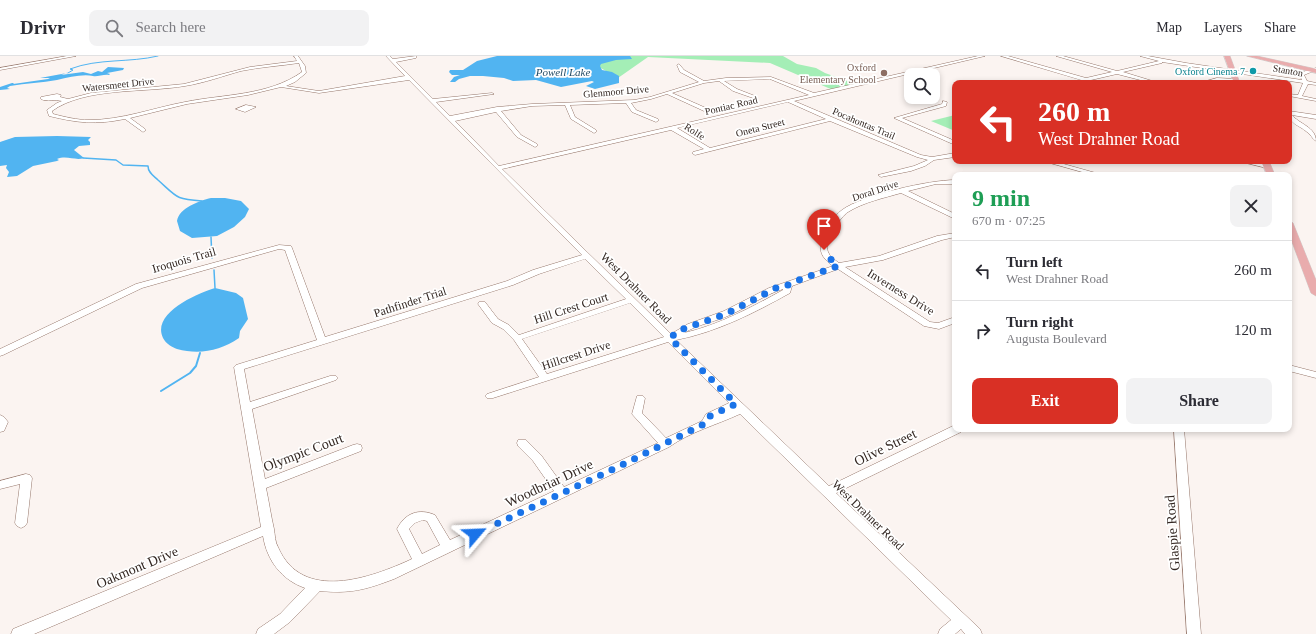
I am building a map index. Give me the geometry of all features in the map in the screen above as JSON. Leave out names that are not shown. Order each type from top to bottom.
[{"type":"main road","points":[[1226,56],[1236,80]]},
{"type":"main road","points":[[1256,56],[1315,70]]},
{"type":"main road","points":[[1293,238],[1316,293]]},
{"type":"street","points":[[0,69],[74,56]]},
{"type":"street","points":[[296,56],[300,62]]},
{"type":"street","points":[[391,59],[416,56]]},
{"type":"street","points":[[957,56],[968,59]]},
{"type":"street","name":"Pontiac Road","points":[[498,168],[983,56]]},
{"type":"street","points":[[1003,56],[1086,80],[1162,61]]},
{"type":"street","points":[[1058,56],[1146,80]]},
{"type":"street","name":"Stanton","points":[[1142,56],[1162,61],[1316,84]]},
{"type":"street","points":[[1151,58],[1159,56]]},
{"type":"street","name":"West Drahner Road","points":[[391,59],[433,100],[498,168],[739,406],[975,634]]},
{"type":"street","points":[[30,60],[37,62]]},
{"type":"street","name":"Watersmeet Drive","points":[[300,62],[305,70],[304,73],[293,81],[237,102],[194,101],[125,117],[97,121],[78,121],[49,113],[48,111],[68,100],[100,93],[169,88],[202,81],[240,70],[300,62]]},
{"type":"street","points":[[679,65],[682,71],[703,82]]},
{"type":"street","points":[[1299,97],[1305,82],[1301,74],[1315,70]]},
{"type":"street","points":[[281,86],[319,92],[410,77]]},
{"type":"street","name":"Glenmoor Drive","points":[[451,119],[497,109],[627,101],[651,98],[703,82],[720,80],[768,78],[812,95]]},
{"type":"street","points":[[720,80],[735,90],[752,97]]},
{"type":"street","points":[[1213,80],[1226,80]]},
{"type":"street","points":[[668,93],[704,109]]},
{"type":"street","points":[[433,100],[492,94]]},
{"type":"street","points":[[1292,96],[1316,100]]},
{"type":"street","points":[[56,98],[68,100]]},
{"type":"street","name":"Pocahontas Trail","points":[[789,100],[830,119],[919,156],[932,159]]},
{"type":"street","points":[[627,101],[634,111],[656,120]]},
{"type":"street","points":[[945,102],[944,104],[897,118],[952,142]]},
{"type":"street","points":[[567,104],[573,118],[594,131]]},
{"type":"street","points":[[497,109],[519,136],[535,146]]},
{"type":"street","points":[[1292,114],[1316,117]]},
{"type":"street","points":[[125,117],[143,130]]},
{"type":"street","points":[[1292,118],[1310,131],[1316,139]]},
{"type":"street","name":"Oneta Street","points":[[695,152],[830,119]]},
{"type":"street","name":"Rolfe","points":[[672,128],[708,150]]},
{"type":"street","points":[[881,175],[922,166],[931,162],[932,159],[952,156]]},
{"type":"street","points":[[1058,164],[1088,172]]},
{"type":"street","name":"Doral Drive","points":[[838,266],[826,255],[824,245],[845,210],[859,204],[932,183],[952,182]]},
{"type":"street","points":[[903,191],[952,216]]},
{"type":"street","points":[[670,338],[680,330],[720,316],[778,287],[788,285],[838,266],[880,258],[940,238],[952,236]]},
{"type":"street","name":"Iroquois Trail","points":[[0,353],[46,329],[139,286],[279,247],[288,248],[322,342]]},
{"type":"street","name":"Pathfinder Trial","points":[[239,367],[322,342],[587,256]]},
{"type":"street","name":"Inverness Drive","points":[[838,266],[927,324],[939,326],[952,321]]},
{"type":"street","points":[[670,338],[687,336],[727,322],[787,292],[788,285]]},
{"type":"street","name":"Hill Crest Court","points":[[517,338],[632,300]]},
{"type":"street","points":[[482,304],[495,321],[506,327],[517,338],[546,378]]},
{"type":"street","points":[[720,316],[727,322]]},
{"type":"street","name":"Hillcrest Drive","points":[[490,396],[670,338]]},
{"type":"street","name":"Woodbriar Drive","points":[[239,367],[271,547],[282,567],[294,578],[317,585],[344,587],[369,583],[420,561],[665,444],[706,423],[710,416],[739,406]]},
{"type":"street","points":[[1292,369],[1316,375]]},
{"type":"street","points":[[247,407],[333,378]]},
{"type":"street","points":[[640,398],[637,414],[665,444]]},
{"type":"street","points":[[0,419],[3,422],[0,428]]},
{"type":"street","name":"Olive Street","points":[[827,492],[952,431]]},
{"type":"street","name":"Glaspie Road","points":[[1179,432],[1194,634]]},
{"type":"street","points":[[522,444],[537,458],[562,493]]},
{"type":"street","name":"Olympic Court","points":[[261,484],[357,448]]},
{"type":"street","points":[[0,485],[26,478],[21,523]]},
{"type":"street","points":[[420,561],[403,529],[406,523],[412,519],[420,516],[427,516],[431,518],[447,547]]},
{"type":"street","name":"Oakmont Drive","points":[[18,634],[268,529]]},
{"type":"street","points":[[263,634],[286,618],[317,585]]},
{"type":"street","points":[[945,634],[961,621]]},
{"type":"green space","points":[[580,56],[783,56],[797,64],[816,68],[825,73],[856,84],[833,90],[770,63],[648,57],[618,78]]},
{"type":"green space","points":[[952,116],[952,130],[931,121]]},
{"type":"water","name":"Powell Lake","points":[[497,56],[630,56],[632,59],[616,60],[601,64],[600,66],[602,70],[612,72],[619,76],[619,83],[595,89],[586,86],[594,82],[592,81],[561,87],[536,80],[513,81],[504,78],[470,76],[459,79],[455,82],[450,82],[454,77],[460,75],[452,75],[449,72],[450,70],[463,70],[477,61]]},
{"type":"water","points":[[108,67],[124,68],[123,70],[107,73],[110,74],[109,75],[76,76],[10,86],[7,88],[10,89],[0,90],[0,87],[12,83],[48,79],[50,78],[40,78],[66,73],[61,75],[83,72],[91,74],[98,71],[102,72]]},
{"type":"water","points":[[15,137],[91,137],[88,140],[90,145],[79,146],[74,150],[84,158],[61,158],[57,159],[59,160],[57,161],[33,166],[17,176],[7,177],[9,172],[6,168],[7,165],[0,166],[0,142]]},
{"type":"water","points":[[211,198],[225,198],[241,201],[249,209],[245,217],[234,227],[217,236],[192,238],[180,231],[177,221],[181,212],[195,203]]},
{"type":"water","points":[[215,288],[236,293],[243,298],[248,319],[240,331],[239,338],[217,349],[201,352],[185,351],[167,344],[163,338],[161,329],[164,320],[170,313],[188,299]]},
{"type":"waterway","points":[[68,73],[73,70],[70,69],[92,63],[158,56]]},
{"type":"waterway","points":[[83,158],[116,160],[123,165],[148,166],[149,171],[177,196],[202,201]]},
{"type":"waterway","points":[[211,237],[212,258]]},
{"type":"waterway","points":[[214,270],[215,288]]},
{"type":"waterway","points":[[161,391],[190,373],[196,366],[200,353]]},
{"type":"place","name":"Oxford Cinema 7","points":[[1253,71]]},
{"type":"place","name":"Oxford Elementary School","points":[[884,73]]},
{"type":"route","points":[[475,534],[654,450],[706,423],[710,416],[736,404],[670,338],[680,330],[726,314],[778,287],[788,285],[838,266],[826,255],[824,250]]}]
